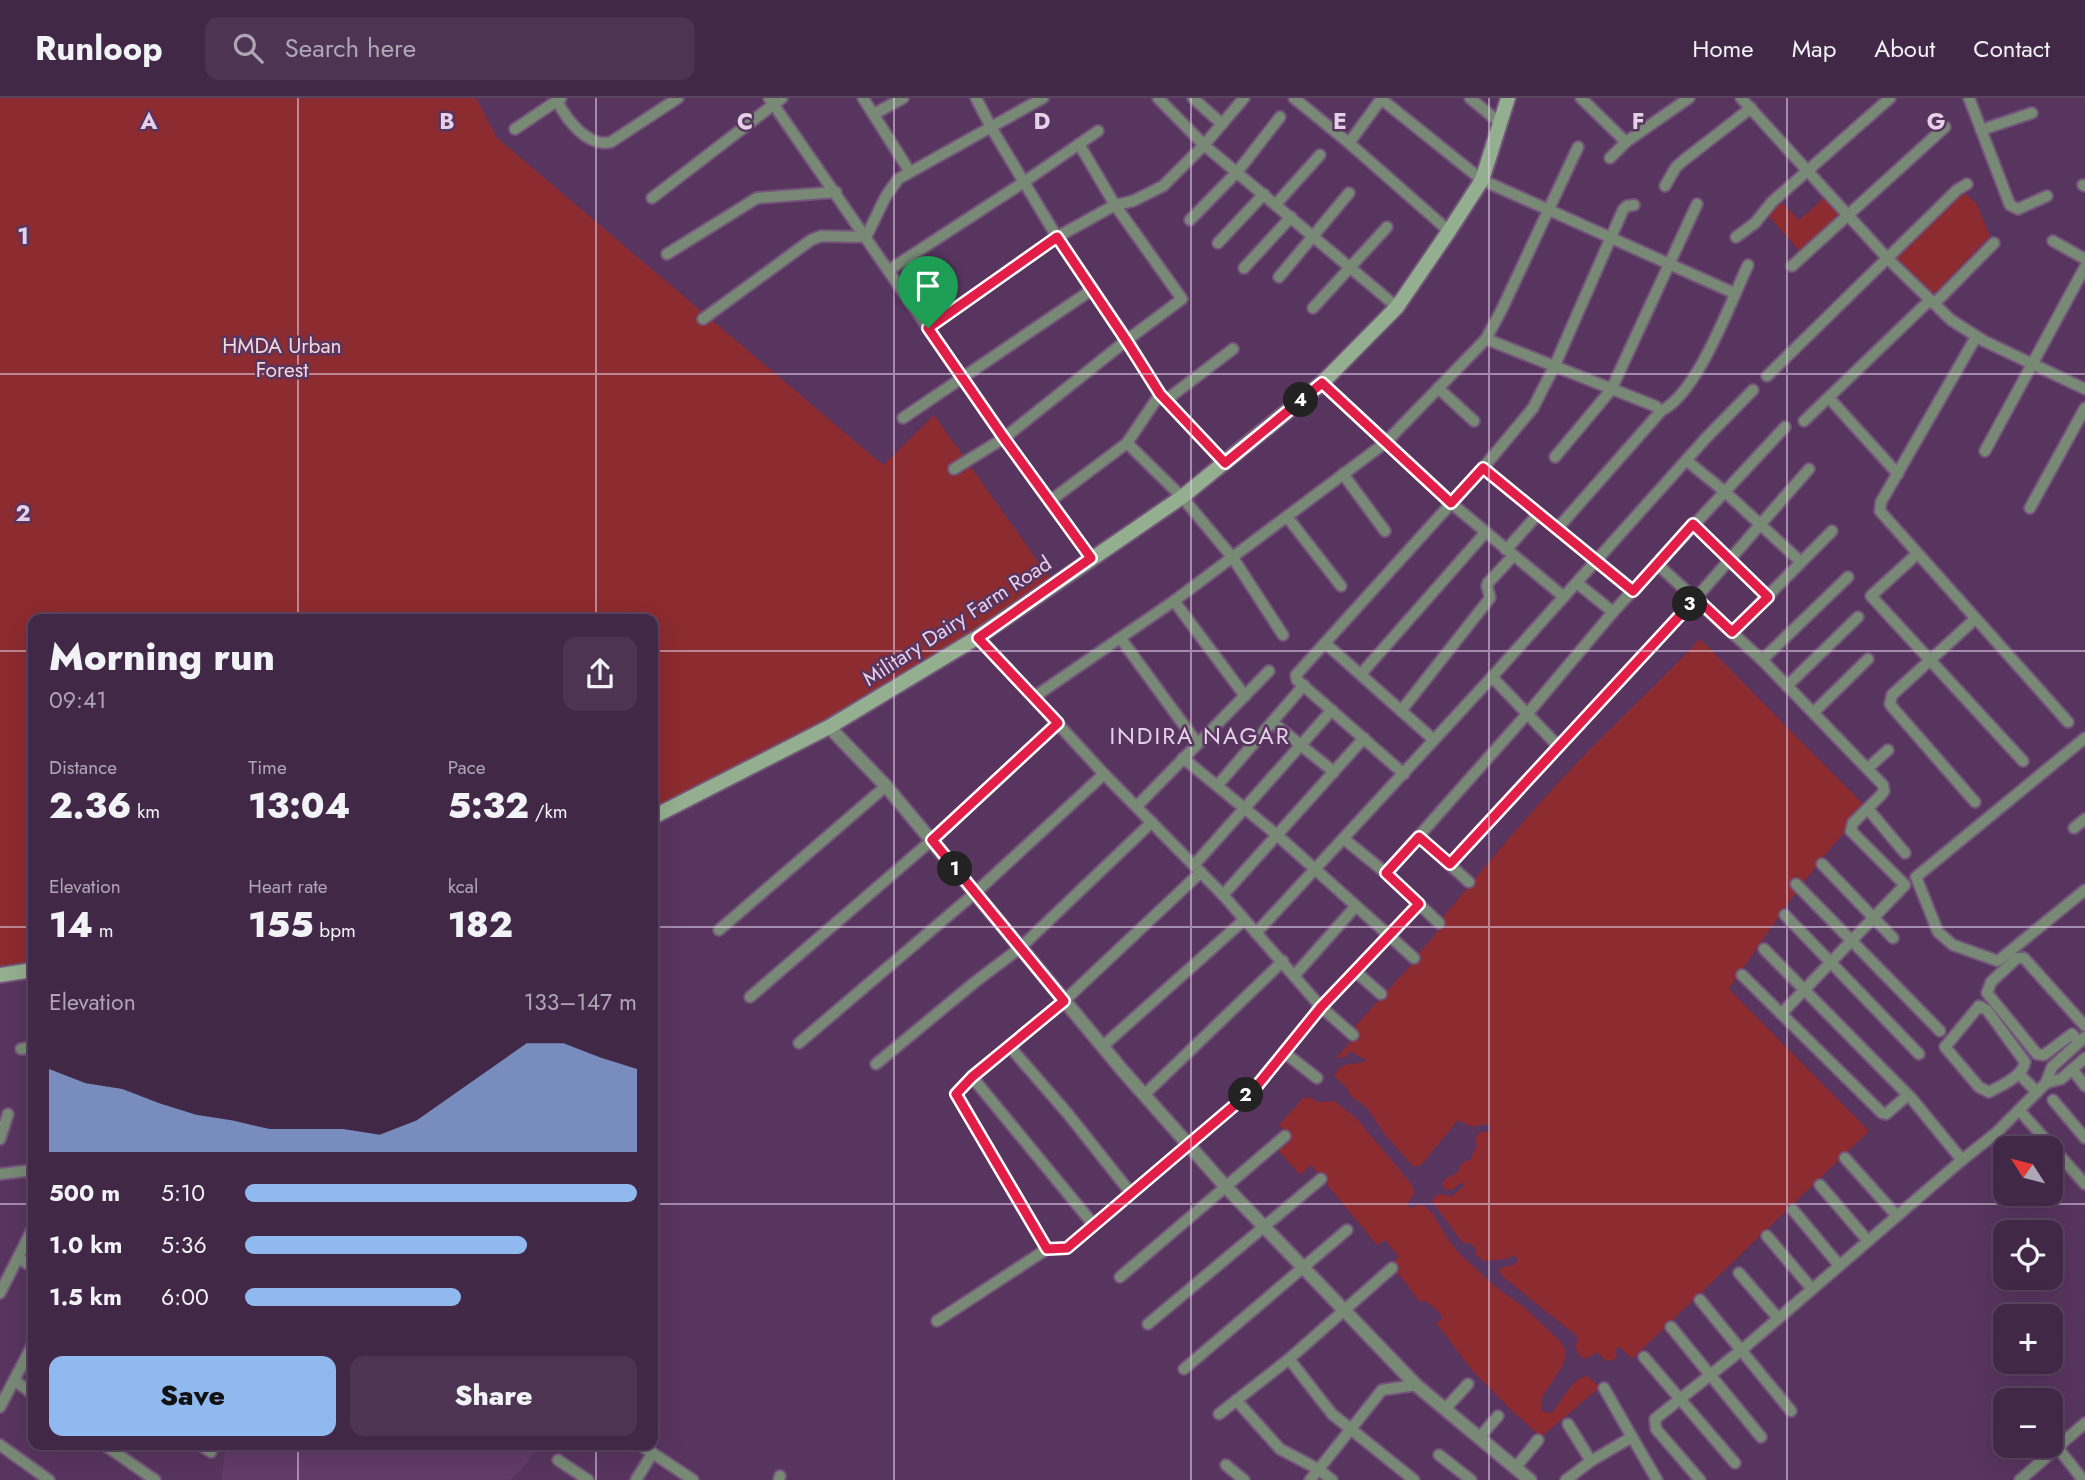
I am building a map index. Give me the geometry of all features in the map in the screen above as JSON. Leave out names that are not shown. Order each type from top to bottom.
[{"type":"main road","name":"Military Dairy Farm Road","points":[[658,814],[830,727],[978,638],[1182,497],[1322,383],[1397,307],[1449,231],[1482,180],[1508,98]]},
{"type":"main road","points":[[0,975],[28,971]]},
{"type":"street","points":[[514,129],[559,100],[574,125],[597,143],[603,144],[611,142],[678,98]]},
{"type":"street","points":[[863,98],[910,172]]},
{"type":"street","points":[[874,114],[903,98]]},
{"type":"street","points":[[976,98],[1057,237],[1163,397],[1225,463]]},
{"type":"street","points":[[866,237],[886,195],[898,179],[992,129],[1043,98]]},
{"type":"street","points":[[1158,98],[1204,145],[1397,307]]},
{"type":"street","points":[[1193,98],[1222,124]]},
{"type":"street","points":[[928,328],[1057,237],[1115,205],[1133,201],[1163,186],[1204,145],[1244,98]]},
{"type":"street","points":[[1294,98],[1449,231]]},
{"type":"street","points":[[1349,143],[1381,98],[1482,180],[1734,293]]},
{"type":"street","points":[[1470,98],[1500,123]]},
{"type":"street","points":[[1581,98],[1626,142]]},
{"type":"street","points":[[1610,158],[1626,142],[1689,98]]},
{"type":"street","points":[[1741,98],[1888,259],[1932,302],[1976,337],[2085,389]]},
{"type":"street","points":[[1736,237],[1755,223],[1766,209],[1808,170],[1890,98]]},
{"type":"street","points":[[1969,98],[2010,205],[2018,209],[2047,195]]},
{"type":"street","points":[[652,198],[775,100],[963,379],[1091,558]]},
{"type":"street","points":[[1665,186],[1676,167],[1751,108]]},
{"type":"street","points":[[1981,130],[2032,113]]},
{"type":"street","points":[[1190,220],[1238,171],[1280,117]]},
{"type":"street","points":[[1792,266],[1945,127]]},
{"type":"street","points":[[889,270],[1098,131]]},
{"type":"street","points":[[954,469],[1004,438],[1126,340],[1182,299],[1115,205],[1079,144]]},
{"type":"street","points":[[1034,697],[1174,601],[1385,443],[1486,339],[1503,309],[1578,147]]},
{"type":"street","points":[[1276,204],[1320,155]]},
{"type":"street","points":[[1767,376],[1957,190],[1967,184]]},
{"type":"street","points":[[667,254],[757,198],[835,192]]},
{"type":"street","points":[[1279,277],[1349,193]]},
{"type":"street","points":[[1218,243],[1264,194]]},
{"type":"street","points":[[1555,457],[1611,390],[1698,204]]},
{"type":"street","points":[[1404,774],[1297,680],[1296,675],[1483,468],[1532,408],[1555,365],[1623,210],[1634,205]]},
{"type":"street","points":[[1244,268],[1291,217]]},
{"type":"street","points":[[1314,308],[1387,227]]},
{"type":"street","points":[[703,319],[811,240],[821,236],[866,237]]},
{"type":"street","points":[[2053,241],[2085,259]]},
{"type":"street","points":[[1804,421],[1994,243]]},
{"type":"street","points":[[1558,529],[1661,411],[1671,405],[1692,380],[1748,265]]},
{"type":"street","points":[[1985,451],[2085,267]]},
{"type":"street","points":[[903,418],[1093,289]]},
{"type":"street","points":[[1976,337],[1881,502],[1880,511],[2067,722]]},
{"type":"street","points":[[1486,339],[1655,406],[1661,411]]},
{"type":"street","points":[[1050,501],[1127,443],[1163,397],[1233,349]]},
{"type":"street","points":[[1322,383],[1451,503],[1564,597]]},
{"type":"street","points":[[1438,388],[1474,421]]},
{"type":"street","points":[[1256,933],[1404,774],[1686,460],[1753,390]]},
{"type":"street","points":[[1829,398],[1898,474]]},
{"type":"street","points":[[2030,509],[2085,408]]},
{"type":"street","points":[[1386,873],[1614,612],[1785,427]]},
{"type":"street","points":[[1127,443],[1182,497],[1233,558],[1283,635]]},
{"type":"street","points":[[1686,460],[1801,562]]},
{"type":"street","points":[[1483,468],[1633,591]]},
{"type":"street","points":[[1450,864],[1696,598],[1809,469]]},
{"type":"street","points":[[1343,474],[1385,530]]},
{"type":"street","points":[[1401,711],[1490,598],[1486,586],[1538,514]]},
{"type":"street","points":[[1288,518],[1341,586]]},
{"type":"street","points":[[1693,524],[1768,597]]},
{"type":"street","points":[[1732,632],[1832,531]]},
{"type":"street","points":[[1361,674],[1485,533]]},
{"type":"street","points":[[1917,554],[1871,596],[2023,761]]},
{"type":"street","points":[[1657,564],[1762,660],[1883,785],[1884,791],[1853,823],[1851,831],[1905,885],[1782,1014]]},
{"type":"street","points":[[1762,660],[1848,578]]},
{"type":"street","points":[[1577,583],[1614,612]]},
{"type":"street","points":[[1174,601],[1244,696]]},
{"type":"street","points":[[1787,686],[1858,617]]},
{"type":"street","points":[[1975,619],[1892,695],[1890,704],[1975,802]]},
{"type":"street","points":[[978,638],[1104,774],[1223,895],[1321,1007],[1353,1035]]},
{"type":"street","points":[[1121,639],[1197,743]]},
{"type":"street","points":[[1325,643],[1434,740]]},
{"type":"street","points":[[1814,712],[1868,659]]},
{"type":"street","points":[[1137,806],[1269,671]]},
{"type":"street","points":[[1492,677],[1559,747]]},
{"type":"street","points":[[1217,786],[1304,685]]},
{"type":"street","points":[[1047,1249],[956,1094],[972,1077],[1064,1001],[1197,869],[1245,809],[1332,710]]},
{"type":"street","points":[[1272,722],[1334,772]]},
{"type":"street","points":[[750,997],[932,840],[1058,723]]},
{"type":"street","points":[[830,727],[886,786],[1143,1094],[1263,1226],[1416,1385],[1530,1480]]},
{"type":"street","points":[[1223,895],[1364,738]]},
{"type":"street","points":[[2085,738],[1916,877],[1938,932],[1953,945],[1998,961],[2085,890]]},
{"type":"street","points":[[1868,768],[1888,750]]},
{"type":"street","points":[[1183,758],[1277,835],[1414,958]]},
{"type":"street","points":[[799,1043],[975,893],[1104,774]]},
{"type":"street","points":[[719,930],[886,786]]},
{"type":"street","points":[[1868,809],[1905,853]]},
{"type":"street","points":[[2074,828],[2085,818]]},
{"type":"street","points":[[876,1064],[1020,948],[1152,821]]},
{"type":"street","points":[[1419,837],[1469,882]]},
{"type":"street","points":[[1344,839],[1386,873],[1439,923]]},
{"type":"street","points":[[1822,864],[1893,938]]},
{"type":"street","points":[[1796,884],[1940,1031]]},
{"type":"street","points":[[937,1321],[1047,1249],[1067,1248],[1256,1087],[1321,1007],[1419,904]]},
{"type":"street","points":[[1294,976],[1356,906]]},
{"type":"street","points":[[1785,915],[1919,1054]]},
{"type":"street","points":[[1103,1046],[1244,920]]},
{"type":"street","points":[[1764,949],[1908,1095],[1962,1160]]},
{"type":"street","points":[[1700,1480],[1654,1424],[1655,1419],[1996,1133],[2046,1083],[2052,1067],[2082,1040],[2072,1034],[2044,1055],[2037,1054],[1987,993],[1988,985],[2017,958],[2024,958],[2085,1026]]},
{"type":"street","points":[[1143,1094],[1283,961]]},
{"type":"street","points":[[1356,972],[1381,994]]},
{"type":"street","points":[[1742,975],[1882,1113],[1886,1114],[1908,1095]]},
{"type":"street","points":[[1984,1007],[2023,1056],[2025,1068],[2019,1074],[1989,1092],[1983,1090],[1945,1047],[1976,1008],[1984,1007]]},
{"type":"street","points":[[1010,1047],[1130,1192]]},
{"type":"street","points":[[21,1049],[28,1048]]},
{"type":"street","points":[[1285,1053],[1317,1078]]},
{"type":"street","points":[[2046,1083],[2061,1079],[2085,1058]]},
{"type":"street","points":[[2072,1069],[2085,1086]]},
{"type":"street","points":[[2019,1074],[2037,1092]]},
{"type":"street","points":[[972,1077],[1093,1224]]},
{"type":"street","points":[[2053,1100],[2084,1135]]},
{"type":"street","points":[[2019,1110],[2085,1184]]},
{"type":"street","points":[[0,1139],[8,1114]]},
{"type":"street","points":[[1120,1278],[1285,1136]]},
{"type":"street","points":[[1845,1158],[1897,1216]]},
{"type":"street","points":[[0,1174],[28,1171]]},
{"type":"street","points":[[1148,1324],[1321,1179]]},
{"type":"street","points":[[1820,1185],[1868,1241]]},
{"type":"street","points":[[1793,1210],[1839,1265]]},
{"type":"street","points":[[1184,1369],[1347,1230]]},
{"type":"street","points":[[1767,1236],[1812,1289]]},
{"type":"street","points":[[0,1293],[28,1239]]},
{"type":"street","points":[[19,1258],[28,1264]]},
{"type":"street","points":[[1219,1414],[1289,1359],[1392,1268]]},
{"type":"street","points":[[1739,1273],[1778,1318]]},
{"type":"street","points":[[1700,1300],[1791,1411]]},
{"type":"street","points":[[1671,1327],[1761,1437]]},
{"type":"street","points":[[0,1407],[28,1354]]},
{"type":"street","points":[[1644,1357],[1735,1463]]},
{"type":"street","points":[[1289,1359],[1332,1414],[1413,1480]]},
{"type":"street","points":[[14,1381],[28,1391]]},
{"type":"street","points":[[1445,1409],[1468,1384]]},
{"type":"street","points":[[1310,1480],[1382,1390],[1416,1385]]},
{"type":"street","points":[[1604,1388],[1653,1479]]},
{"type":"street","points":[[1236,1400],[1280,1449],[1318,1469],[1332,1480]]},
{"type":"street","points":[[1479,1438],[1498,1416]]},
{"type":"street","points":[[2063,1443],[2085,1423]]},
{"type":"street","points":[[1568,1424],[1591,1461]]},
{"type":"street","points":[[1566,1480],[1591,1461],[1632,1437]]},
{"type":"street","points":[[1516,1467],[1538,1440]]},
{"type":"street","points":[[0,1445],[48,1480]]},
{"type":"street","points":[[112,1450],[155,1480]]},
{"type":"street","points":[[647,1450],[693,1480]]},
{"type":"street","points":[[636,1480],[652,1454]]},
{"type":"street","points":[[2063,1454],[2083,1480]]},
{"type":"street","points":[[1439,1455],[1471,1480]]},
{"type":"street","points":[[2023,1479],[2047,1458]]},
{"type":"street","points":[[558,1460],[588,1480]]},
{"type":"street","points":[[1226,1465],[1244,1480]]},
{"type":"shaded area","points":[[225,1450],[536,1450],[510,1480],[221,1480]]},
{"type":"green space","name":"HMDA Urban Forest","points":[[0,98],[476,98],[497,138],[883,465],[934,415],[1054,584],[834,724],[658,814],[658,614],[28,614],[28,973],[0,977]]},
{"type":"green space","points":[[1962,191],[1976,203],[1990,236],[1934,294],[1896,258]]},
{"type":"green space","points":[[1824,198],[1841,216],[1800,252],[1769,216],[1781,202],[1799,220]]},
{"type":"green space","points":[[1700,639],[1867,808],[1811,873],[1729,989],[1869,1131],[1632,1359],[1621,1348],[1615,1348],[1617,1356],[1613,1360],[1606,1361],[1597,1352],[1586,1359],[1580,1356],[1575,1348],[1578,1337],[1502,1276],[1499,1270],[1518,1261],[1515,1255],[1484,1261],[1476,1255],[1475,1248],[1470,1243],[1463,1243],[1432,1201],[1436,1195],[1451,1197],[1464,1186],[1462,1182],[1452,1190],[1446,1190],[1442,1185],[1445,1179],[1457,1173],[1463,1162],[1470,1160],[1477,1145],[1475,1138],[1480,1132],[1487,1132],[1491,1128],[1486,1124],[1472,1127],[1458,1120],[1421,1165],[1414,1167],[1386,1136],[1367,1108],[1351,1096],[1334,1076],[1344,1066],[1367,1061],[1350,1051],[1346,1057],[1336,1058],[1351,1041],[1355,1026],[1412,964],[1438,930],[1443,917],[1528,816]]},
{"type":"green space","points":[[1310,1097],[1317,1102],[1334,1101],[1356,1118],[1409,1181],[1415,1192],[1407,1205],[1412,1208],[1425,1206],[1461,1255],[1560,1341],[1566,1352],[1563,1365],[1542,1397],[1541,1411],[1551,1413],[1571,1386],[1581,1378],[1587,1376],[1600,1387],[1541,1437],[1472,1370],[1436,1323],[1442,1319],[1440,1313],[1426,1301],[1420,1302],[1391,1264],[1399,1257],[1385,1240],[1377,1245],[1311,1165],[1300,1175],[1277,1149],[1289,1138],[1279,1125],[1303,1098]]},
{"type":"district","name":"INDIRA NAGAR","points":[[1200,736]]},
{"type":"route","points":[[1057,237],[1160,394],[1225,463],[1322,383],[1451,503],[1483,468],[1633,591],[1693,524],[1768,597],[1732,632],[1696,598],[1450,864],[1419,837],[1386,873],[1419,904],[1321,1007],[1256,1087],[1067,1248],[1047,1249],[956,1094],[972,1077],[1064,1001],[932,840],[1058,723],[978,638],[1091,558],[928,328],[1057,237]]}]
